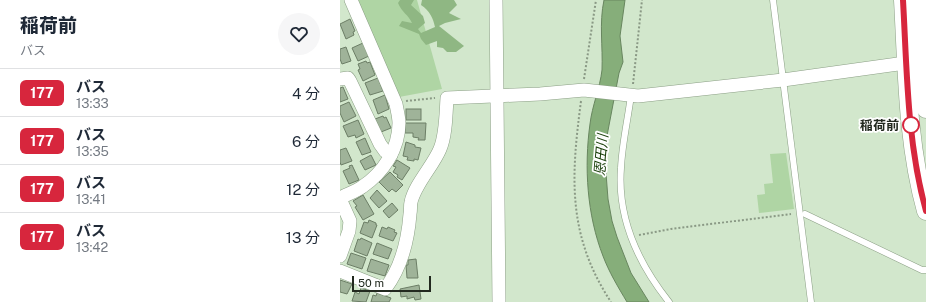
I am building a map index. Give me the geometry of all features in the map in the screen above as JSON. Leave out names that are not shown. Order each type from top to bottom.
[{"type":"main road","points":[[904,0],[915,63],[925,89],[926,109]]},
{"type":"main road","points":[[919,0],[911,139],[918,183],[926,211]]},
{"type":"street","points":[[340,256],[349,231],[350,221],[340,199],[361,188],[378,173],[391,155],[398,134],[399,122],[396,104],[351,0]]},
{"type":"street","points":[[496,0],[499,302]]},
{"type":"street","points":[[340,272],[385,289],[391,282],[400,263],[405,244],[411,202],[442,143],[442,98],[540,94],[583,90],[638,96],[783,80],[915,63]]},
{"type":"street","points":[[340,79],[348,78],[380,144],[391,155]]},
{"type":"lane","points":[[773,0],[802,214],[811,302]]},
{"type":"lane","points":[[630,95],[620,168],[622,202],[630,237],[640,259],[648,275],[669,302]]},
{"type":"lane","points":[[802,214],[922,270],[926,270]]},
{"type":"path","points":[[596,0],[574,167],[575,206],[579,229],[587,254],[596,276],[611,302]]},
{"type":"path","points":[[630,95],[642,0]]},
{"type":"path","points":[[405,101],[442,98]]},
{"type":"path","points":[[630,237],[671,229],[802,214]]},
{"type":"shaded area","points":[[357,0],[417,0],[442,89],[399,97]]},
{"type":"shaded area","points":[[400,0],[414,0],[411,5],[423,16],[425,23],[418,29],[421,33],[435,27],[431,15],[421,5],[422,0],[454,0],[457,5],[449,13],[461,19],[439,26],[464,46],[456,52],[447,52],[443,48],[437,47],[437,41],[426,45],[419,34],[399,26],[402,21],[412,23],[398,3]]},
{"type":"shaded area","points":[[786,153],[794,209],[759,213],[757,195],[765,194],[764,184],[773,183],[770,154]]},
{"type":"water","name":"恩田川","points":[[604,0],[625,0],[620,36],[623,62],[619,73],[606,141],[605,160],[608,199],[612,221],[631,273],[649,302],[627,302],[611,274],[603,256],[593,224],[590,208],[587,174],[588,140],[591,117],[600,84],[602,70],[601,26]]},
{"type":"building","points":[[350,19],[355,31],[353,32],[354,35],[346,39],[340,24]]},
{"type":"building","points":[[363,43],[369,56],[358,61],[352,48]]},
{"type":"building","points":[[346,47],[351,61],[342,64],[340,59],[340,49]]},
{"type":"building","points":[[366,61],[367,63],[370,62],[375,75],[363,81],[358,70],[360,69],[358,64]]},
{"type":"building","points":[[378,78],[383,91],[370,95],[365,83]]},
{"type":"building","points":[[343,87],[348,99],[340,102],[340,88]]},
{"type":"building","points":[[385,95],[389,109],[378,114],[373,100]]},
{"type":"building","points":[[349,102],[356,116],[344,122],[340,113],[340,106]]},
{"type":"building","points":[[406,109],[421,109],[421,120],[406,120]]},
{"type":"building","points":[[383,116],[384,118],[386,117],[391,128],[381,132],[375,119]]},
{"type":"building","points":[[358,120],[364,134],[356,138],[355,135],[348,137],[343,126]]},
{"type":"building","points":[[405,123],[426,123],[425,140],[418,140],[419,138],[413,137],[413,133],[405,133]]},
{"type":"building","points":[[365,138],[371,152],[362,155],[356,142]]},
{"type":"building","points":[[406,142],[415,145],[415,147],[421,148],[418,160],[407,160],[408,157],[403,156]]},
{"type":"building","points":[[346,148],[352,161],[341,165],[340,150]]},
{"type":"building","points":[[371,155],[376,165],[365,170],[360,161]]},
{"type":"building","points":[[397,160],[410,168],[402,180],[393,172],[396,167],[393,166]]},
{"type":"building","points":[[352,165],[359,180],[349,184],[343,171],[350,168],[349,166]]},
{"type":"building","points":[[390,172],[403,185],[396,192],[392,189],[389,192],[379,182]]},
{"type":"building","points":[[377,190],[387,201],[379,208],[370,198]]},
{"type":"building","points":[[363,195],[374,214],[363,220],[355,207],[357,206],[353,201]]},
{"type":"building","points":[[392,203],[398,210],[389,218],[383,211]]},
{"type":"building","points":[[369,220],[377,225],[372,238],[360,233],[364,222],[368,223]]},
{"type":"building","points":[[382,227],[387,229],[388,227],[395,230],[394,232],[397,233],[393,241],[379,236]]},
{"type":"building","points":[[361,238],[372,243],[367,256],[354,251],[358,239],[360,240]]},
{"type":"building","points":[[377,243],[392,249],[388,259],[373,254]]},
{"type":"building","points":[[351,253],[366,258],[362,269],[347,264]]},
{"type":"building","points":[[371,259],[389,265],[385,276],[367,271]]},
{"type":"building","points":[[416,259],[418,278],[407,278],[406,265],[408,265],[408,260]]},
{"type":"building","points":[[340,280],[352,284],[347,294],[340,292]]},
{"type":"building","points":[[419,285],[421,299],[415,300],[414,297],[407,299],[407,296],[401,297],[400,289]]},
{"type":"building","points":[[361,288],[370,291],[366,302],[352,301],[355,292],[359,294]]},
{"type":"building","points":[[377,293],[391,298],[389,302],[371,302],[373,295],[376,296]]},
{"type":"bus line","name":"177","points":[[903,0],[911,139],[918,183],[926,211]]},
{"type":"place","name":"稲荷前","points":[[911,125]]}]
